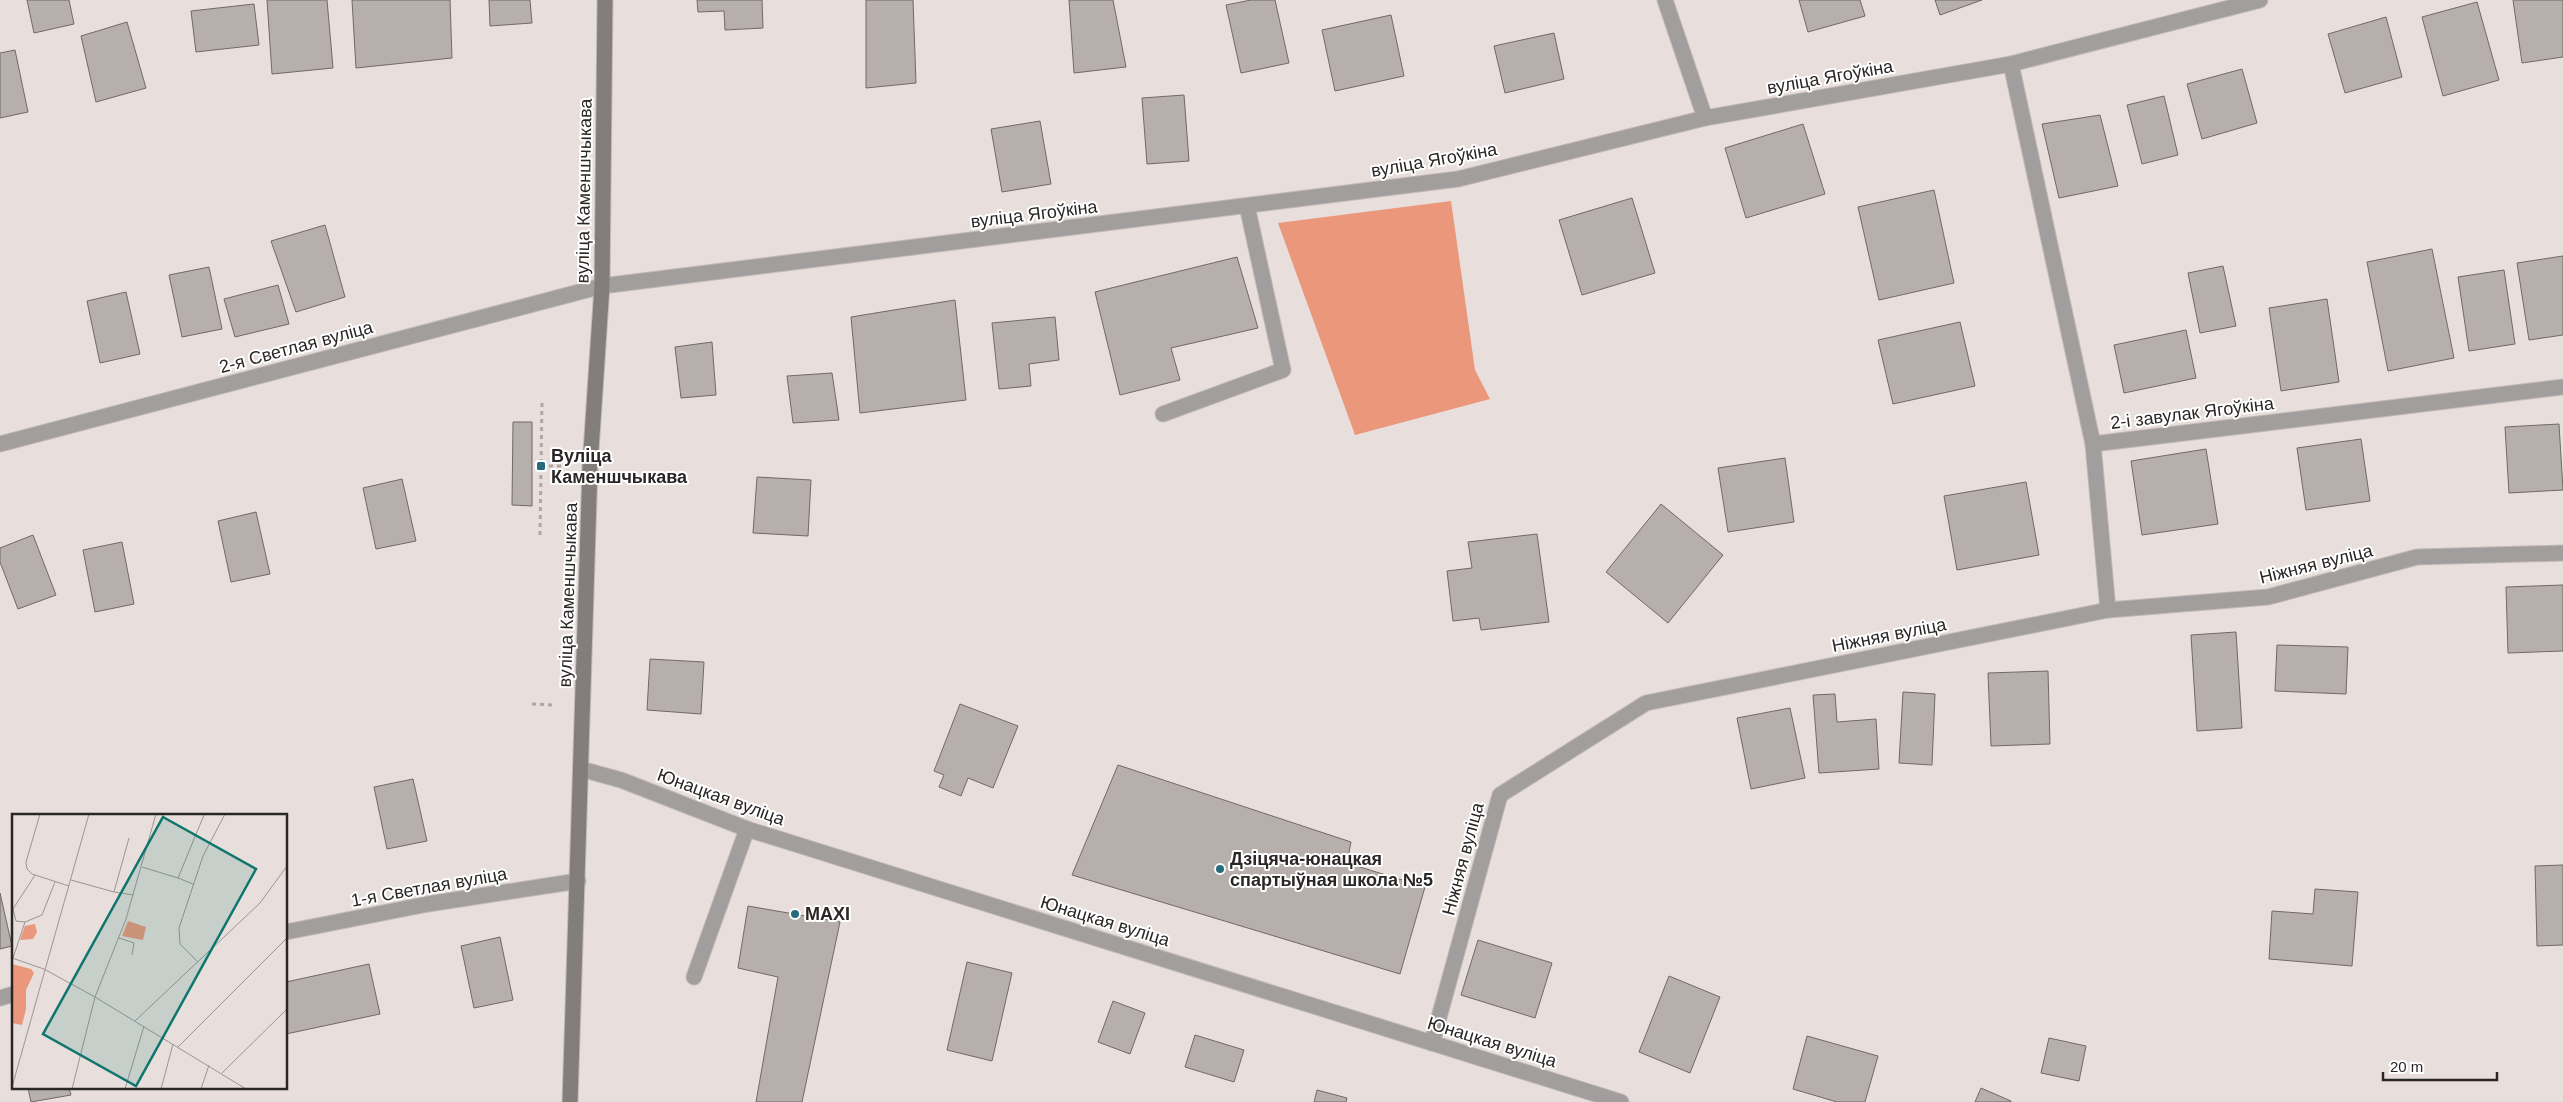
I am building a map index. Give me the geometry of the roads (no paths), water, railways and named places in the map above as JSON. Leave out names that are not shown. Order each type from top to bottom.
[{"type":"street","name":"вуліца Каменшчыкава","points":[[570,1102],[590,466],[602,286],[605,0]]},
{"type":"street","points":[[1665,0],[1705,118]]},
{"type":"street","name":"вуліца Ягоўкіна","points":[[602,286],[1458,179],[1705,118],[2011,64],[2260,0]]},
{"type":"street","name":"2-і завулак Ягоўкіна","points":[[2011,64],[2093,444],[2563,387]]},
{"type":"street","points":[[1163,414],[1284,370],[1247,206]]},
{"type":"street","name":"2-я Светлая вуліца","points":[[0,444],[602,286]]},
{"type":"street","points":[[2093,444],[2108,610]]},
{"type":"street","name":"Ніжняя вуліца","points":[[1432,1043],[1500,796],[1646,703],[2108,610],[2268,597],[2417,558],[2563,553]]},
{"type":"street","name":"Юнацкая вуліца","points":[[581,769],[621,780],[747,829],[1621,1102]]},
{"type":"street","points":[[694,977],[747,829]]},
{"type":"street","name":"1-я Светлая вуліца","points":[[288,932],[428,904],[578,881]]},
{"type":"place","name":"Вуліца Каменшчыкава","points":[[541,466]]},
{"type":"place","name":"Дзіцяча-юнацкая спартыўная школа №5","points":[[1220,869]]},
{"type":"place","name":"MAXI","points":[[795,914]]}]
